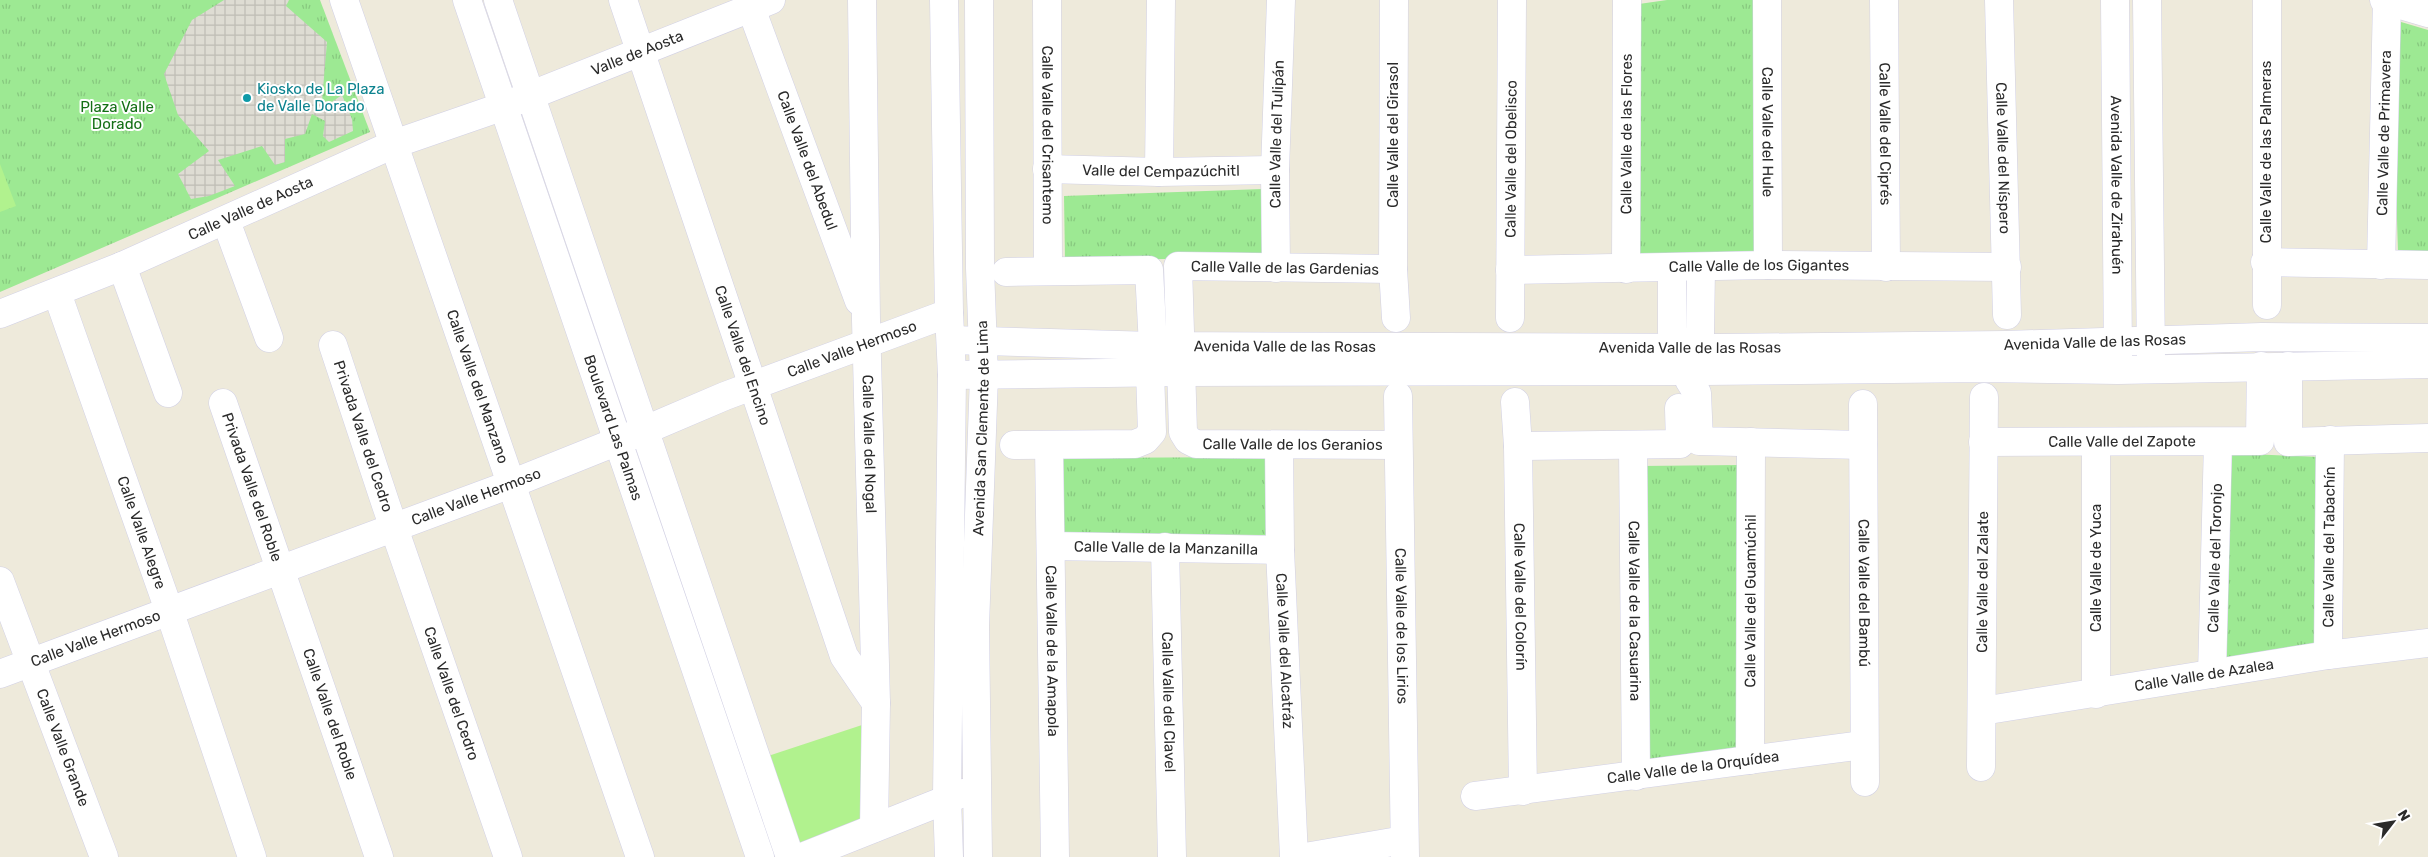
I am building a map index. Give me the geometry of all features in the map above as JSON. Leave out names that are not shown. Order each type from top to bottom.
[{"type":"street","name":"Calle Valle del Manzano","points":[[344,0],[640,857]]},
{"type":"street","name":"Boulevard Las Palmas","points":[[467,0],[504,106],[790,857]]},
{"type":"street","name":"Boulevard Las Palmas","points":[[498,0],[530,95],[631,436],[760,857]]},
{"type":"street","name":"Calle Valle del Encino","points":[[623,0],[844,656],[876,703]]},
{"type":"street","name":"Calle Valle del Nogal","points":[[862,0],[867,331],[876,703],[874,828]]},
{"type":"street","name":"Avenida San Clemente de Lima","points":[[944,0],[949,313],[952,376],[947,798],[949,857]]},
{"type":"street","name":"Avenida San Clemente de Lima","points":[[978,857],[974,626],[978,584],[984,376],[980,258],[979,0]]},
{"type":"street","name":"Calle Valle del Crisantemo","points":[[1047,0],[1048,270]]},
{"type":"street","points":[[1159,172],[1161,0]]},
{"type":"street","name":"Calle Valle del Tulipán","points":[[1276,268],[1275,170],[1281,0]]},
{"type":"street","name":"Calle Valle del Girasol","points":[[1394,0],[1393,269],[1396,318]]},
{"type":"street","name":"Calle Valle del Obelisco","points":[[1510,318],[1512,0]]},
{"type":"street","name":"Calle Valle de las Flores","points":[[1626,268],[1627,0]]},
{"type":"street","name":"Calle Valle del Hule","points":[[1767,0],[1768,265]]},
{"type":"street","name":"Calle Valle del Ciprés","points":[[1884,0],[1886,267]]},
{"type":"street","name":"Calle Valle del Níspero","points":[[1999,0],[2007,315]]},
{"type":"street","name":"Avenida Valle de Zirahuén","points":[[2115,0],[2118,370]]},
{"type":"street","points":[[2147,0],[2151,368]]},
{"type":"street","name":"Calle Valle de las Palmeras","points":[[2267,0],[2267,304]]},
{"type":"street","points":[[2386,1],[2428,13]]},
{"type":"street","name":"Calle Valle de Primavera","points":[[2381,265],[2386,1]]},
{"type":"street","name":"Valle de Aosta","points":[[504,106],[640,53],[757,2]]},
{"type":"street","name":"Calle Valle del Abedul","points":[[757,2],[867,331]]},
{"type":"street","name":"Calle Valle de Aosta","points":[[0,314],[122,266],[226,221],[394,144],[504,106]]},
{"type":"street","name":"Valle del Cempazúchitl","points":[[1047,168],[1159,172],[1275,170]]},
{"type":"street","points":[[226,221],[269,338]]},
{"type":"street","points":[[2266,262],[2428,265]]},
{"type":"street","name":"Calle Valle de los Gigantes","points":[[1510,270],[1701,268],[1768,265],[2007,267]]},
{"type":"street","points":[[122,266],[168,393]]},
{"type":"street","name":"Calle Valle de las Gardenias","points":[[1180,359],[1178,266],[1393,269]]},
{"type":"street","points":[[1672,268],[1672,333],[1697,393],[1690,443]]},
{"type":"street","points":[[1687,366],[1700,334],[1701,268]]},
{"type":"street","points":[[1006,272],[1149,270],[1152,432],[1145,440],[1135,444],[1014,445]]},
{"type":"street","name":"Calle Valle Alegre","points":[[57,293],[170,613],[252,857]]},
{"type":"street","name":"Calle Valle Hermoso","points":[[0,674],[170,613],[511,484],[752,385],[867,331],[949,313]]},
{"type":"street","name":"Avenida Valle de las Rosas","points":[[1687,366],[2006,345],[2262,337],[2428,338]]},
{"type":"street","name":"Avenida Valle de las Rosas","points":[[951,340],[1152,359],[2118,370],[2428,364]]},
{"type":"street","name":"Privada Valle del Cedro","points":[[333,344],[394,528]]},
{"type":"street","name":"Avenida Valle de las Rosas","points":[[952,376],[984,376],[1152,359]]},
{"type":"street","name":"Calle Valle de los Geranios","points":[[1180,359],[1183,432],[1188,440],[1196,444],[1398,445]]},
{"type":"street","name":"Calle Valle del Zapote","points":[[1982,442],[2260,441],[2261,366]]},
{"type":"street","points":[[2288,366],[2288,442],[2428,438]]},
{"type":"street","name":"Calle Valle de los Lirios","points":[[1398,396],[1405,849]]},
{"type":"street","name":"Calle Valle del Zalate","points":[[1980,767],[1982,711],[1982,442],[1984,397]]},
{"type":"street","name":"Calle Valle del Colorín","points":[[1515,402],[1518,446],[1523,791]]},
{"type":"street","name":"Privada Valle del Roble","points":[[223,403],[281,571]]},
{"type":"street","name":"Calle Valle del Bambú","points":[[1863,404],[1864,782]]},
{"type":"street","name":"Calle Valle del Tabachín","points":[[2328,655],[2330,440]]},
{"type":"street","points":[[1518,446],[1632,446],[1750,442],[1863,445]]},
{"type":"street","name":"Calle Valle del Guamúchil","points":[[1750,442],[1750,760]]},
{"type":"street","name":"Calle Valle del Toronjo","points":[[2212,674],[2218,442]]},
{"type":"street","name":"Calle Valle de Yuca","points":[[2096,443],[2096,694]]},
{"type":"street","name":"Calle Valle del Alcatráz","points":[[1280,445],[1280,550],[1294,857]]},
{"type":"street","name":"Calle Valle de la Amapola","points":[[1049,446],[1052,546],[1055,857]]},
{"type":"street","name":"Calle Valle de la Casuarina","points":[[1632,446],[1636,776]]},
{"type":"street","name":"Calle Valle del Cedro","points":[[394,528],[508,857]]},
{"type":"street","name":"Calle Valle de la Manzanilla","points":[[1052,546],[1280,550]]},
{"type":"street","name":"Calle Valle del Clavel","points":[[1165,547],[1172,857]]},
{"type":"street","name":"Calle Valle del Roble","points":[[281,571],[379,857]]},
{"type":"street","name":"Calle Valle Grande","points":[[0,581],[104,857]]},
{"type":"street","name":"Calle Valle de Azalea","points":[[1982,711],[2328,655],[2428,644]]},
{"type":"street","name":"Calle Valle de la Orquídea","points":[[1475,796],[1863,745]]},
{"type":"street","points":[[802,857],[947,798],[977,788]]},
{"type":"street","points":[[1305,857],[1405,849]]},
{"type":"green space","name":"Plaza Valle Dorado","points":[[0,0],[320,0],[370,132],[0,292]]},
{"type":"green space","points":[[1667,0],[1757,0],[1758,259],[1634,258],[1639,4]]},
{"type":"green space","points":[[2391,19],[2428,30],[2428,251],[2398,252]]},
{"type":"green space","points":[[0,164],[16,206],[0,212]]},
{"type":"green space","points":[[1263,189],[1264,257],[1065,261],[1064,196]]},
{"type":"green space","points":[[2228,453],[2318,457],[2320,648],[2226,671]]},
{"type":"green space","points":[[1268,457],[1270,535],[1063,534],[1063,458]]},
{"type":"green space","points":[[1739,465],[1738,747],[1644,764],[1640,466]]},
{"type":"green space","points":[[865,724],[864,823],[794,846],[762,758]]},
{"type":"shaded area","name":"Kiosko de La Plaza de Valle Dorado","points":[[224,0],[289,0],[286,6],[327,42],[322,101],[330,103],[342,95],[352,119],[353,131],[329,142],[323,136],[325,121],[312,114],[305,134],[285,139],[285,162],[275,165],[262,146],[218,160],[235,186],[209,196],[191,199],[178,174],[209,151],[178,115],[164,74],[192,20]]},
{"type":"place","name":"Kiosko de La Plaza de Valle Dorado","points":[[247,98]]}]
